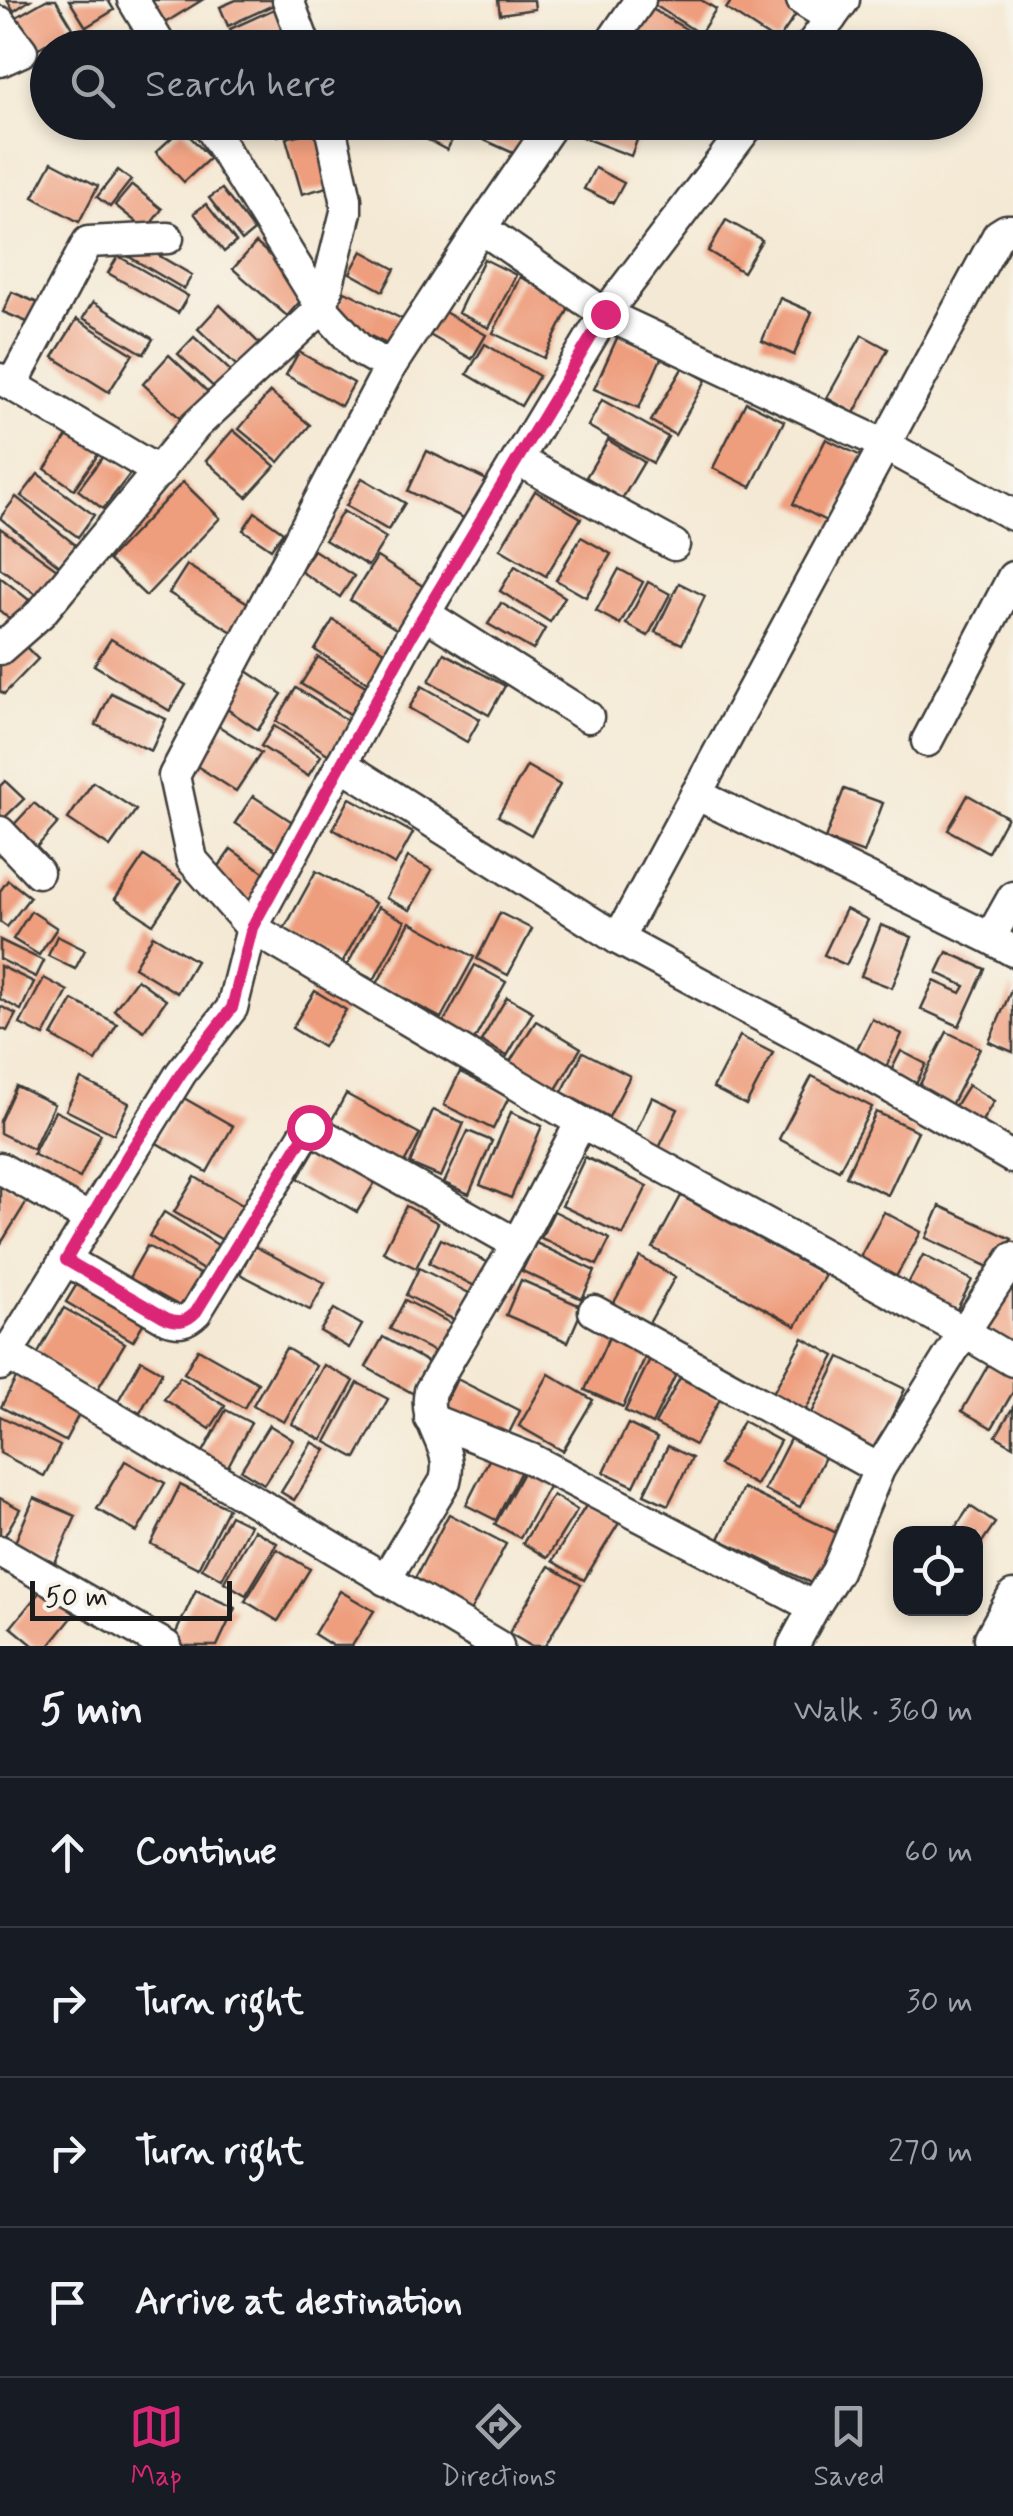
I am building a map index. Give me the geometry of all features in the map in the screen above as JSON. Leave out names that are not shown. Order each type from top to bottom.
[{"type":"street","points":[[133,0],[151,30]]},
{"type":"street","points":[[288,0],[299,30]]},
{"type":"street","points":[[619,30],[640,0]]},
{"type":"street","points":[[802,0],[837,9],[822,30]]},
{"type":"street","points":[[0,22],[22,51],[0,61]]},
{"type":"street","points":[[218,140],[322,308],[360,350],[390,367]]},
{"type":"street","points":[[0,649],[41,614],[196,424],[322,308],[346,212],[333,140]]},
{"type":"street","points":[[542,140],[390,367],[174,776],[192,860],[252,928],[581,1122],[1013,1361]]},
{"type":"street","points":[[498,1646],[2,1356],[182,1072],[232,1008],[252,928],[340,764],[605,314],[738,140]]},
{"type":"street","points":[[481,228],[605,314],[884,444],[1013,514]]},
{"type":"street","points":[[618,939],[998,235],[1013,230]]},
{"type":"street","points":[[158,472],[6,382],[88,242],[168,238]]},
{"type":"street","points":[[518,460],[674,545]]},
{"type":"street","points":[[926,741],[1013,576]]},
{"type":"street","points":[[425,614],[588,717]]},
{"type":"street","points":[[340,764],[618,939],[845,1061],[1013,1158]]},
{"type":"street","points":[[696,794],[1002,945],[1013,898]]},
{"type":"street","points":[[0,832],[38,872]]},
{"type":"street","points":[[385,1580],[445,1481],[448,1458],[430,1419],[430,1391],[517,1244],[581,1122]]},
{"type":"street","points":[[66,1260],[166,1318],[188,1320],[309,1127],[517,1244]]},
{"type":"street","points":[[0,1168],[90,1220]]},
{"type":"street","points":[[793,1646],[837,1572],[880,1468],[1013,1258]]},
{"type":"street","points":[[594,1311],[880,1468]]},
{"type":"street","points":[[430,1419],[531,1459],[814,1606]]},
{"type":"street","points":[[0,1551],[166,1646]]},
{"type":"street","points":[[992,1643],[1013,1596]]},
{"type":"building","points":[[7,0],[30,0],[14,11]]},
{"type":"building","points":[[46,0],[56,0],[73,28],[30,30],[30,53],[11,20]]},
{"type":"building","points":[[69,0],[108,0],[114,10],[86,27]]},
{"type":"building","points":[[148,0],[202,0],[163,24]]},
{"type":"building","points":[[236,0],[284,0],[228,26],[220,7]]},
{"type":"building","points":[[498,0],[534,0],[535,9],[500,14]]},
{"type":"building","points":[[656,0],[701,0],[716,9],[703,30],[694,30],[653,4]]},
{"type":"building","points":[[732,0],[784,0],[799,10],[785,30],[758,30],[726,9]]},
{"type":"building","points":[[281,6],[291,28],[286,30],[230,29]]},
{"type":"building","points":[[647,6],[688,30],[632,30]]},
{"type":"building","points":[[169,140],[193,140],[210,158],[184,182],[156,152]]},
{"type":"building","points":[[287,140],[322,140],[335,185],[302,194]]},
{"type":"building","points":[[428,140],[452,140],[447,150]]},
{"type":"building","points":[[484,140],[528,140],[520,156]]},
{"type":"building","points":[[589,140],[637,140],[631,156]]},
{"type":"building","points":[[52,162],[98,186],[79,222],[33,197]]},
{"type":"building","points":[[595,168],[624,183],[613,203],[584,189]]},
{"type":"building","points":[[118,170],[131,180],[110,207],[97,197]]},
{"type":"building","points":[[132,185],[162,209],[146,230],[115,205]]},
{"type":"building","points":[[222,189],[254,231],[242,241],[209,198]]},
{"type":"building","points":[[206,204],[236,242],[224,252],[194,213]]},
{"type":"building","points":[[726,220],[762,240],[743,272],[708,251]]},
{"type":"building","points":[[134,241],[192,275],[184,289],[126,255]]},
{"type":"building","points":[[256,243],[310,290],[287,316],[233,269]]},
{"type":"building","points":[[362,251],[395,269],[383,291],[350,273]]},
{"type":"building","points":[[118,256],[188,296],[178,313],[108,273]]},
{"type":"building","points":[[484,259],[516,275],[489,328],[458,313]]},
{"type":"building","points":[[520,277],[572,302],[544,358],[493,333]]},
{"type":"building","points":[[345,291],[404,320],[391,346],[332,317]]},
{"type":"building","points":[[12,292],[45,306],[37,326],[3,312]]},
{"type":"building","points":[[780,298],[812,312],[794,355],[762,341]]},
{"type":"building","points":[[93,302],[153,339],[144,354],[83,318]]},
{"type":"building","points":[[220,305],[261,345],[239,368],[198,329]]},
{"type":"building","points":[[439,309],[486,335],[472,359],[426,333]]},
{"type":"building","points":[[77,319],[133,354],[109,392],[53,357]]},
{"type":"building","points":[[862,335],[888,349],[854,413],[827,398]]},
{"type":"building","points":[[618,336],[662,356],[639,408],[594,389]]},
{"type":"building","points":[[194,337],[234,374],[218,391],[178,354]]},
{"type":"building","points":[[485,344],[539,376],[521,406],[467,374]]},
{"type":"building","points":[[299,352],[354,383],[341,406],[286,375]]},
{"type":"building","points":[[169,355],[209,393],[183,421],[143,384]]},
{"type":"building","points":[[683,367],[706,380],[675,435],[651,421]]},
{"type":"building","points":[[270,392],[310,425],[279,462],[239,429]]},
{"type":"building","points":[[602,400],[668,437],[653,463],[588,426]]},
{"type":"building","points":[[746,402],[784,421],[751,487],[713,468]]},
{"type":"building","points":[[74,426],[104,446],[74,489],[45,469]]},
{"type":"building","points":[[233,430],[275,466],[247,497],[206,461]]},
{"type":"building","points":[[826,439],[865,458],[832,524],[793,504]]},
{"type":"building","points":[[608,440],[644,462],[622,499],[586,477]]},
{"type":"building","points":[[427,451],[489,481],[470,521],[408,491]]},
{"type":"building","points":[[104,455],[130,474],[103,509],[78,490]]},
{"type":"building","points":[[38,474],[94,515],[78,537],[21,496]]},
{"type":"building","points":[[362,478],[405,503],[388,530],[346,506]]},
{"type":"building","points":[[183,482],[220,518],[146,596],[108,560]]},
{"type":"building","points":[[535,491],[581,518],[546,576],[500,549]]},
{"type":"building","points":[[16,497],[78,547],[62,568],[0,518]]},
{"type":"building","points":[[343,511],[386,538],[368,566],[325,540]]},
{"type":"building","points":[[255,512],[283,532],[271,549],[243,530]]},
{"type":"building","points":[[0,528],[57,569],[38,595],[0,568]]},
{"type":"building","points":[[581,537],[611,554],[586,597],[556,580]]},
{"type":"building","points":[[314,550],[354,576],[340,597],[300,571]]},
{"type":"building","points":[[377,557],[432,592],[406,635],[350,600]]},
{"type":"building","points":[[187,565],[251,605],[234,633],[169,593]]},
{"type":"building","points":[[515,566],[565,597],[550,622],[500,591]]},
{"type":"building","points":[[619,569],[643,582],[620,624],[596,611]]},
{"type":"building","points":[[0,577],[29,600],[12,621],[0,611]]},
{"type":"building","points":[[648,582],[670,594],[648,636],[626,624]]},
{"type":"building","points":[[679,583],[705,596],[682,644],[655,632]]},
{"type":"building","points":[[501,603],[545,629],[533,650],[488,624]]},
{"type":"building","points":[[333,620],[392,656],[374,686],[315,650]]},
{"type":"building","points":[[18,639],[38,659],[4,694],[0,691],[0,658]]},
{"type":"building","points":[[111,639],[186,685],[170,711],[94,665]]},
{"type":"building","points":[[444,653],[505,686],[489,715],[429,681]]},
{"type":"building","points":[[318,657],[372,690],[355,717],[301,684]]},
{"type":"building","points":[[244,669],[282,694],[258,730],[221,705]]},
{"type":"building","points":[[422,686],[480,719],[467,742],[409,708]]},
{"type":"building","points":[[296,688],[351,723],[331,756],[276,721]]},
{"type":"building","points":[[111,693],[166,719],[151,751],[96,725]]},
{"type":"building","points":[[217,725],[261,753],[236,791],[192,763]]},
{"type":"building","points":[[274,726],[321,756],[308,776],[261,746]]},
{"type":"building","points":[[527,766],[560,785],[531,835],[498,816]]},
{"type":"building","points":[[5,781],[24,799],[0,822],[0,786]]},
{"type":"building","points":[[93,782],[136,810],[110,847],[68,819]]},
{"type":"building","points":[[844,789],[883,803],[864,853],[825,839]]},
{"type":"building","points":[[968,795],[1007,817],[988,852],[948,830]]},
{"type":"building","points":[[253,796],[297,825],[279,852],[235,823]]},
{"type":"building","points":[[350,798],[413,833],[395,865],[333,829]]},
{"type":"building","points":[[34,803],[58,823],[34,850],[10,829]]},
{"type":"building","points":[[231,849],[269,876],[251,902],[213,875]]},
{"type":"building","points":[[144,856],[182,881],[153,924],[115,899]]},
{"type":"building","points":[[408,857],[432,870],[410,910],[386,898]]},
{"type":"building","points":[[316,871],[375,903],[342,963],[283,931]]},
{"type":"building","points":[[8,880],[30,897],[7,927],[0,922],[0,891]]},
{"type":"building","points":[[378,907],[405,921],[374,980],[347,966]]},
{"type":"building","points":[[846,909],[868,920],[846,965],[824,955]]},
{"type":"building","points":[[31,911],[57,928],[39,955],[13,939]]},
{"type":"building","points":[[500,913],[532,929],[508,975],[477,959]]},
{"type":"building","points":[[410,922],[474,957],[441,1018],[377,984]]},
{"type":"building","points":[[881,925],[912,937],[892,988],[861,976]]},
{"type":"building","points":[[153,935],[196,961],[177,993],[134,967]]},
{"type":"building","points":[[57,936],[85,950],[75,969],[48,956]]},
{"type":"building","points":[[0,940],[44,961],[36,977],[0,959]]},
{"type":"building","points":[[947,952],[985,969],[959,1026],[921,1009],[934,981],[961,993],[965,986],[937,973]]},
{"type":"building","points":[[475,965],[506,982],[473,1042],[442,1025]]},
{"type":"building","points":[[0,966],[34,982],[21,1010],[0,999]]},
{"type":"building","points":[[44,978],[68,991],[44,1036],[20,1024]]},
{"type":"building","points":[[137,979],[166,1000],[144,1031],[114,1010]]},
{"type":"building","points":[[1013,986],[1013,1052],[989,1042]]},
{"type":"building","points":[[315,991],[346,1010],[323,1047],[292,1028]]},
{"type":"building","points":[[507,997],[533,1012],[507,1056],[481,1041]]},
{"type":"building","points":[[73,1000],[117,1024],[96,1061],[52,1036]]},
{"type":"building","points":[[0,1006],[16,1014],[7,1031],[0,1028]]},
{"type":"building","points":[[872,1019],[902,1034],[885,1069],[854,1055]]},
{"type":"building","points":[[536,1021],[581,1048],[555,1091],[509,1063]]},
{"type":"building","points":[[947,1032],[980,1048],[950,1107],[917,1090]]},
{"type":"building","points":[[740,1036],[773,1053],[746,1105],[713,1088]]},
{"type":"building","points":[[901,1051],[926,1064],[914,1088],[889,1075]]},
{"type":"building","points":[[583,1052],[630,1076],[609,1117],[562,1092]]},
{"type":"building","points":[[460,1072],[509,1097],[493,1129],[444,1105]]},
{"type":"building","points":[[812,1076],[872,1107],[839,1170],[779,1139]]},
{"type":"building","points":[[81,1079],[129,1103],[114,1134],[66,1110]]},
{"type":"building","points":[[968,1085],[994,1101],[976,1131],[950,1114]]},
{"type":"building","points":[[16,1086],[54,1104],[33,1149],[0,1133],[0,1121]]},
{"type":"building","points":[[346,1094],[420,1134],[401,1169],[327,1129]]},
{"type":"building","points":[[182,1097],[233,1126],[207,1172],[155,1142]]},
{"type":"building","points":[[652,1097],[678,1109],[659,1148],[634,1136]]},
{"type":"building","points":[[433,1110],[464,1123],[441,1177],[410,1164]]},
{"type":"building","points":[[55,1111],[101,1134],[80,1178],[33,1154]]},
{"type":"building","points":[[511,1112],[542,1126],[511,1198],[480,1185]]},
{"type":"building","points":[[876,1112],[918,1131],[888,1195],[846,1176]]},
{"type":"building","points":[[468,1131],[492,1141],[469,1194],[444,1183]]},
{"type":"building","points":[[318,1144],[377,1179],[357,1212],[298,1178]]},
{"type":"building","points":[[585,1157],[647,1186],[623,1235],[562,1206]]},
{"type":"building","points":[[195,1177],[254,1212],[233,1246],[174,1212]]},
{"type":"building","points":[[0,1180],[29,1198],[0,1245]]},
{"type":"building","points":[[681,1196],[825,1275],[796,1326],[653,1248]]},
{"type":"building","points":[[406,1206],[438,1223],[416,1268],[383,1252]]},
{"type":"building","points":[[940,1206],[1012,1239],[997,1271],[926,1238]]},
{"type":"building","points":[[554,1211],[610,1239],[597,1265],[541,1238]]},
{"type":"building","points":[[164,1212],[226,1250],[211,1275],[149,1236]]},
{"type":"building","points":[[884,1212],[921,1232],[893,1282],[857,1263]]},
{"type":"building","points":[[441,1239],[493,1265],[481,1289],[429,1263]]},
{"type":"building","points":[[536,1243],[595,1271],[582,1299],[522,1271]]},
{"type":"building","points":[[147,1246],[207,1278],[189,1311],[129,1278]]},
{"type":"building","points":[[254,1246],[325,1283],[310,1310],[240,1274]]},
{"type":"building","points":[[923,1255],[972,1280],[956,1311],[907,1286]]},
{"type":"building","points":[[640,1257],[675,1277],[648,1325],[613,1304]]},
{"type":"building","points":[[419,1268],[469,1293],[455,1320],[406,1295]]},
{"type":"building","points":[[83,1274],[150,1312],[133,1341],[66,1302]]},
{"type":"building","points":[[1013,1276],[1013,1353],[978,1331]]},
{"type":"building","points":[[521,1280],[583,1307],[568,1342],[506,1315]]},
{"type":"building","points":[[405,1300],[458,1327],[443,1356],[390,1329]]},
{"type":"building","points":[[64,1308],[125,1343],[97,1390],[37,1355]]},
{"type":"building","points":[[334,1309],[362,1325],[349,1348],[320,1331]]},
{"type":"building","points":[[610,1335],[647,1353],[623,1407],[585,1390]]},
{"type":"building","points":[[383,1337],[431,1364],[414,1394],[366,1367]]},
{"type":"building","points":[[803,1338],[835,1356],[805,1411],[773,1393]]},
{"type":"building","points":[[286,1348],[316,1366],[284,1422],[253,1405]]},
{"type":"building","points":[[198,1349],[258,1383],[244,1408],[184,1373]]},
{"type":"building","points":[[994,1355],[1013,1365],[1013,1392],[992,1428],[962,1411]]},
{"type":"building","points":[[651,1357],[678,1370],[652,1424],[625,1411]]},
{"type":"building","points":[[840,1357],[905,1389],[875,1451],[809,1419]]},
{"type":"building","points":[[141,1360],[162,1372],[140,1413],[118,1401]]},
{"type":"building","points":[[324,1365],[354,1381],[322,1440],[292,1424]]},
{"type":"building","points":[[549,1374],[593,1400],[563,1451],[519,1426]]},
{"type":"building","points":[[18,1375],[82,1408],[65,1441],[1,1407]]},
{"type":"building","points":[[180,1377],[225,1406],[210,1429],[164,1399]]},
{"type":"building","points":[[680,1378],[720,1399],[695,1445],[655,1424]]},
{"type":"building","points":[[457,1379],[520,1411],[505,1441],[442,1409]]},
{"type":"building","points":[[358,1383],[388,1399],[356,1458],[326,1442]]},
{"type":"building","points":[[1013,1407],[1013,1446],[996,1436]]},
{"type":"building","points":[[226,1410],[251,1423],[226,1470],[201,1456]]},
{"type":"building","points":[[0,1416],[60,1446],[44,1476],[0,1453]]},
{"type":"building","points":[[743,1421],[780,1441],[756,1485],[719,1465]]},
{"type":"building","points":[[628,1424],[657,1438],[634,1486],[604,1472]]},
{"type":"building","points":[[269,1425],[293,1440],[264,1484],[241,1470]]},
{"type":"building","points":[[790,1439],[825,1457],[800,1507],[764,1490]]},
{"type":"building","points":[[312,1442],[326,1450],[294,1500],[281,1492]]},
{"type":"building","points":[[668,1446],[692,1458],[668,1505],[644,1494]]},
{"type":"building","points":[[493,1452],[523,1467],[496,1520],[466,1505]]},
{"type":"building","points":[[125,1461],[165,1483],[137,1532],[97,1509]]},
{"type":"building","points":[[525,1469],[551,1483],[520,1538],[495,1524]]},
{"type":"building","points":[[180,1485],[228,1508],[198,1568],[151,1544]]},
{"type":"building","points":[[743,1488],[839,1534],[815,1585],[719,1539]]},
{"type":"building","points":[[553,1495],[577,1510],[547,1558],[523,1543]]},
{"type":"building","points":[[0,1498],[20,1509],[0,1544]]},
{"type":"building","points":[[34,1498],[76,1516],[54,1565],[13,1547]]},
{"type":"building","points":[[587,1504],[619,1523],[584,1580],[552,1561]]},
{"type":"building","points":[[970,1506],[995,1523],[983,1541],[983,1526],[956,1526]]},
{"type":"building","points":[[449,1514],[506,1544],[470,1612],[413,1582]]},
{"type":"building","points":[[230,1515],[250,1525],[222,1579],[202,1568]]},
{"type":"building","points":[[254,1530],[277,1543],[246,1595],[224,1582]]},
{"type":"building","points":[[277,1549],[310,1569],[278,1621],[245,1601]]},
{"type":"building","points":[[549,1566],[581,1585],[545,1646],[531,1646],[509,1633]]},
{"type":"building","points":[[43,1588],[75,1614],[49,1646],[34,1646],[11,1627]]},
{"type":"building","points":[[196,1590],[235,1608],[217,1646],[182,1646],[172,1641]]},
{"type":"building","points":[[340,1591],[374,1611],[352,1646],[333,1646],[314,1634]]},
{"type":"route","points":[[309,1127],[188,1320],[166,1318],[66,1260],[182,1072],[232,1008],[252,928],[410,638],[605,314]]}]
